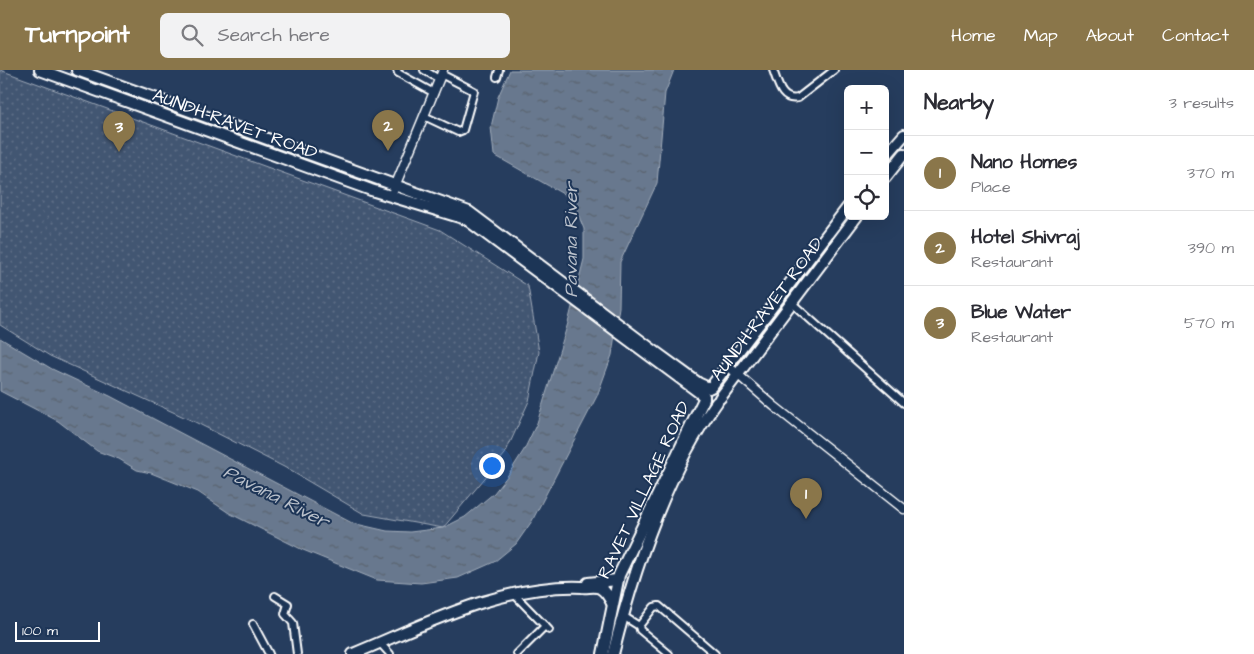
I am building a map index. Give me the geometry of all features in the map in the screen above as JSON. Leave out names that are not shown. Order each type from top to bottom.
[{"type":"main road","name":"AUNDH-RAVET ROAD","points":[[40,70],[362,187],[455,211]]},
{"type":"main road","name":"AUNDH-RAVET ROAD","points":[[79,70],[396,185],[455,211]]},
{"type":"main road","points":[[889,152],[904,135]]},
{"type":"main road","points":[[887,175],[904,154]]},
{"type":"main road","points":[[455,211],[707,393],[710,404],[719,400],[718,390],[707,393]]},
{"type":"main road","name":"AUNDH-RAVET ROAD","points":[[707,393],[844,212]]},
{"type":"main road","name":"AUNDH-RAVET ROAD","points":[[719,400],[855,220]]},
{"type":"main road","name":"RAVET VILLAGE ROAD","points":[[603,654],[618,578],[707,393]]},
{"type":"main road","name":"RAVET VILLAGE ROAD","points":[[613,654],[623,614],[627,608],[634,578],[648,537],[700,426],[719,400]]},
{"type":"main road","points":[[353,654],[468,606],[514,594],[618,578],[624,573],[634,578]]},
{"type":"main road","points":[[572,586],[600,588],[618,614],[623,614]]},
{"type":"street","points":[[397,70],[398,73],[434,93]]},
{"type":"street","points":[[424,70],[441,74],[474,91],[463,130],[458,132],[424,116]]},
{"type":"street","points":[[773,70],[784,95],[793,100],[834,70]]},
{"type":"street","points":[[391,196],[441,74]]},
{"type":"street","points":[[793,304],[904,403]]},
{"type":"street","points":[[728,366],[904,509]]},
{"type":"street","points":[[514,594],[547,628],[517,654]]},
{"type":"street","points":[[276,596],[288,604],[285,614],[293,623],[297,654]]},
{"type":"street","points":[[638,626],[654,606],[659,606],[715,654]]},
{"type":"street","points":[[623,614],[668,654]]},
{"type":"street","points":[[252,624],[269,654]]},
{"type":"street","points":[[380,643],[390,654]]},
{"type":"shaded area","points":[[0,70],[440,230],[528,286],[539,352],[529,401],[505,454],[443,528],[364,514],[284,467],[195,422],[50,356],[0,325]]},
{"type":"water","name":"Pavana River","points":[[510,70],[674,70],[665,93],[657,183],[620,262],[619,307],[612,355],[597,396],[532,521],[516,544],[494,562],[458,578],[421,583],[377,580],[303,550],[229,513],[198,492],[151,473],[137,470],[119,459],[97,451],[58,421],[0,391],[0,338],[52,369],[110,396],[352,523],[387,531],[410,532],[443,528],[465,517],[494,493],[508,475],[524,450],[537,423],[568,323],[584,259],[584,229],[572,199],[494,155],[491,127],[498,97]]},
{"type":"place","name":"Hotel Shivraj","points":[[388,151]]},
{"type":"place","name":"Blue Water","points":[[119,152]]},
{"type":"place","name":"Nano Homes","points":[[806,519]]}]
